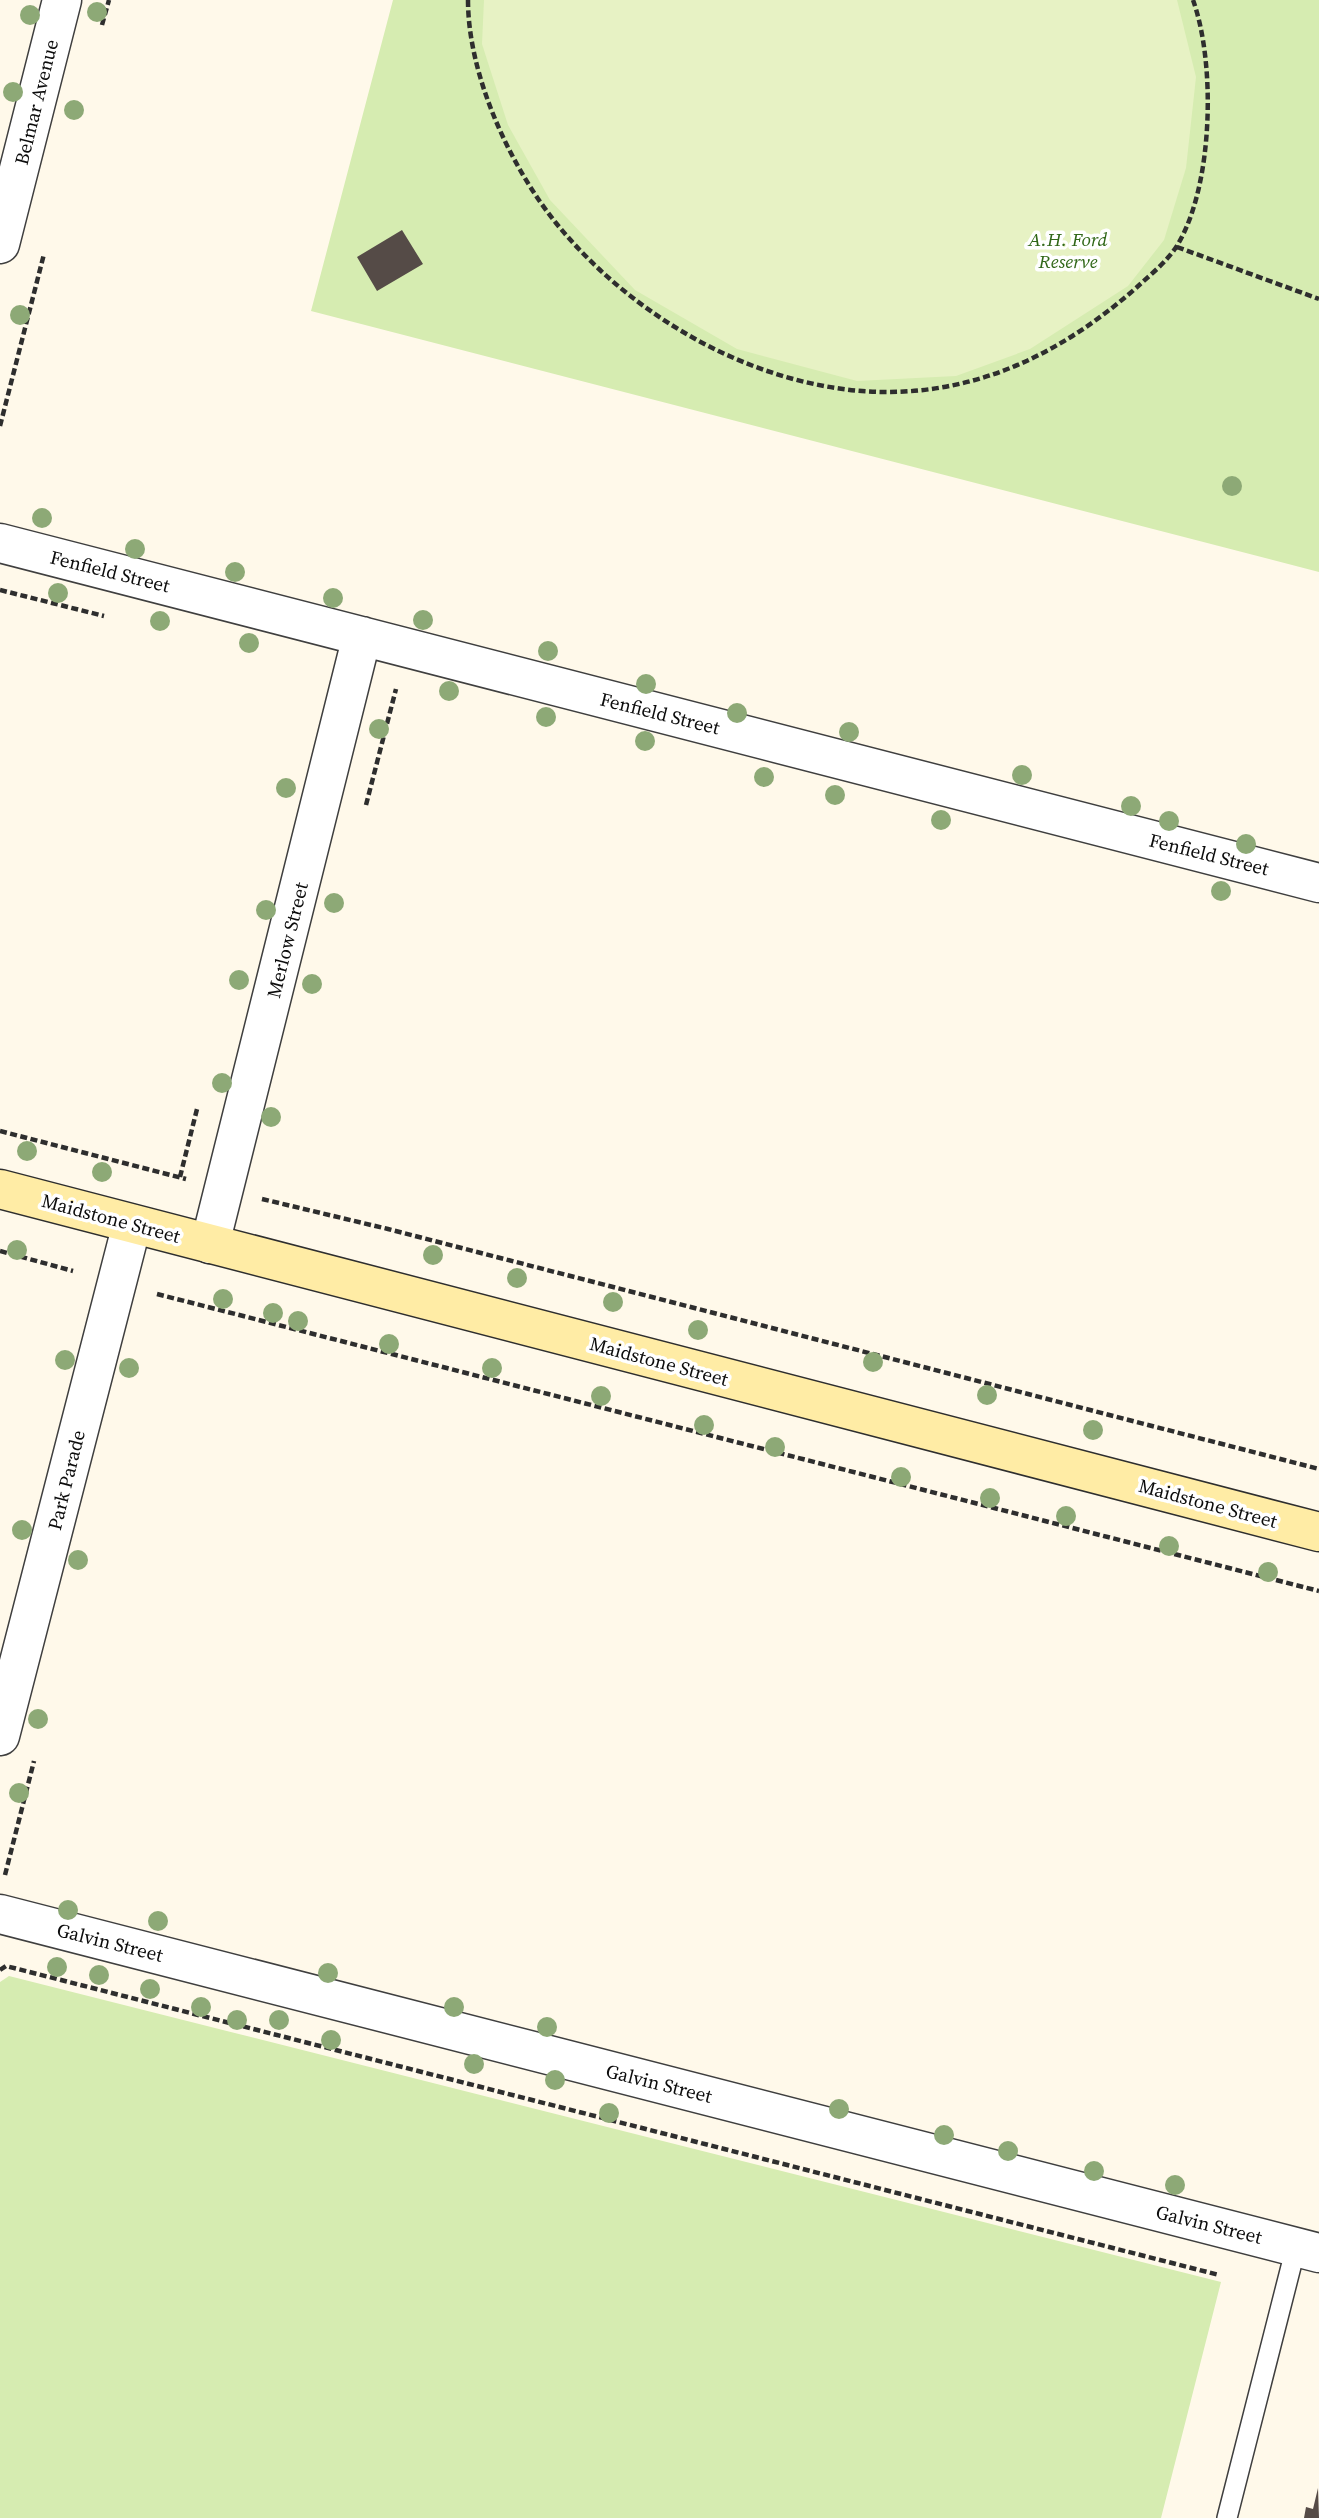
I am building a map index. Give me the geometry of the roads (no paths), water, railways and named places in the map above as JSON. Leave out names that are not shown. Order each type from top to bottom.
[{"type":"main road","name":"Maidstone Street","points":[[0,1189],[1319,1532]]},
{"type":"street","name":"Belmar Avenue","points":[[0,244],[62,0]]},
{"type":"street","name":"Fenfield Street","points":[[0,543],[1319,883]]},
{"type":"street","name":"Merlow Street","points":[[210,1244],[362,636]]},
{"type":"street","name":"Park Parade","points":[[0,1736],[132,1224]]},
{"type":"street","name":"Galvin Street","points":[[2,1895],[1308,2250]]},
{"type":"lane","points":[[1227,2518],[1308,2250]]},
{"type":"park label","name":"A.H. Ford Reserve","points":[[1068,250]]}]
